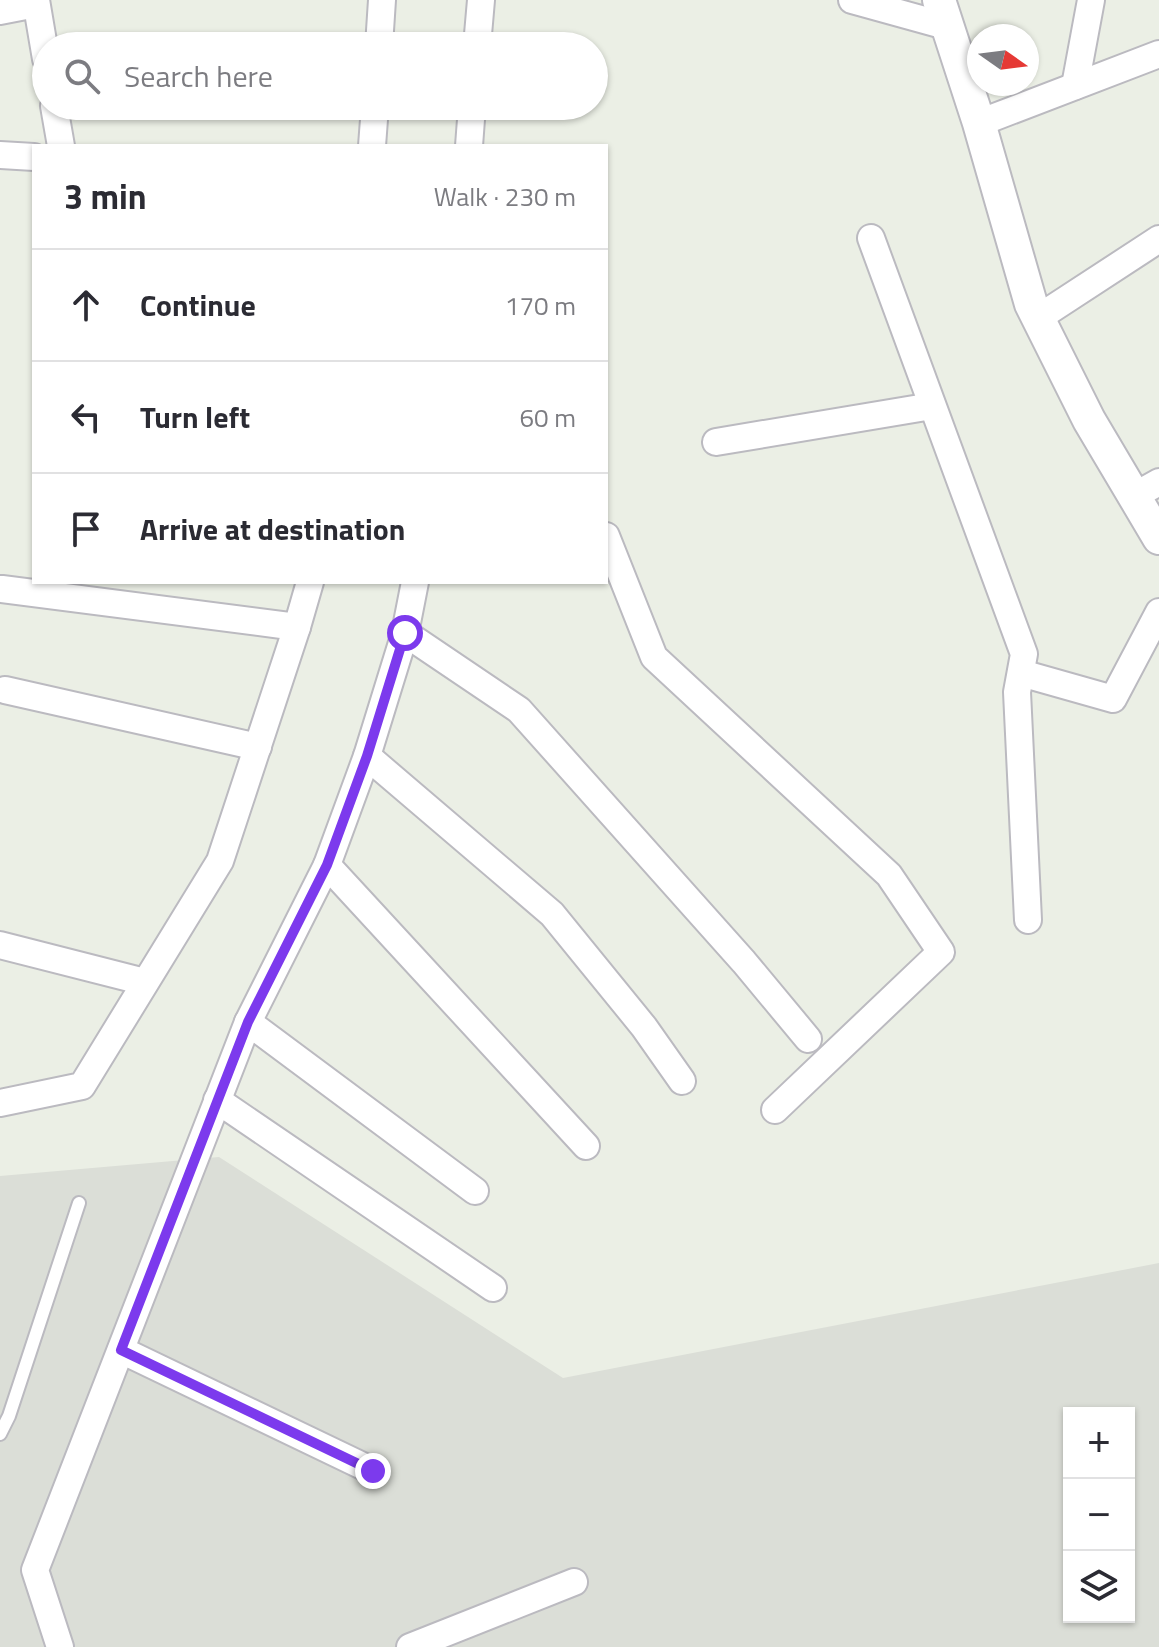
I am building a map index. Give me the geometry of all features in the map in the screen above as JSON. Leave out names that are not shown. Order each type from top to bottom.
[{"type":"street","points":[[380,32],[382,0]]},
{"type":"street","points":[[478,32],[481,0]]},
{"type":"street","points":[[852,0],[942,13],[979,123],[1031,304],[1089,420],[1147,489],[1159,538]]},
{"type":"street","points":[[1075,86],[1091,0]]},
{"type":"street","points":[[0,11],[36,2],[41,32]]},
{"type":"street","points":[[979,123],[1159,54]]},
{"type":"street","points":[[56,120],[61,144]]},
{"type":"street","points":[[372,144],[374,120]]},
{"type":"street","points":[[469,144],[471,120]]},
{"type":"street","points":[[0,155],[32,157]]},
{"type":"street","points":[[871,238],[1024,654],[1017,692],[1028,920]]},
{"type":"street","points":[[1038,318],[1159,239]]},
{"type":"street","points":[[716,442],[932,406]]},
{"type":"street","points":[[608,541],[654,657],[889,875],[941,952],[775,1110]]},
{"type":"street","points":[[0,1103],[82,1086],[220,861],[309,584]]},
{"type":"street","points":[[60,1647],[35,1570],[248,1022],[327,865],[367,756],[405,633],[415,584]]},
{"type":"street","points":[[2,589],[297,627]]},
{"type":"street","points":[[1021,673],[1113,699],[1159,612]]},
{"type":"street","points":[[405,633],[519,710],[744,962],[808,1039]]},
{"type":"street","points":[[5,690],[258,747]]},
{"type":"street","points":[[367,756],[552,914],[644,1027],[682,1081]]},
{"type":"street","points":[[327,865],[586,1146]]},
{"type":"street","points":[[0,945],[145,982]]},
{"type":"street","points":[[248,1022],[475,1191]]},
{"type":"street","points":[[217,1100],[493,1288]]},
{"type":"street","points":[[121,1350],[373,1471]]},
{"type":"street","points":[[410,1647],[574,1582]]},
{"type":"lane","points":[[0,1434],[9,1416],[79,1203]]},
{"type":"shaded area","points":[[219,1157],[563,1378],[1159,1263],[1159,1647],[0,1647],[0,1176]]},
{"type":"route","points":[[373,1471],[121,1350],[248,1022],[327,865],[367,756],[405,633]]}]
